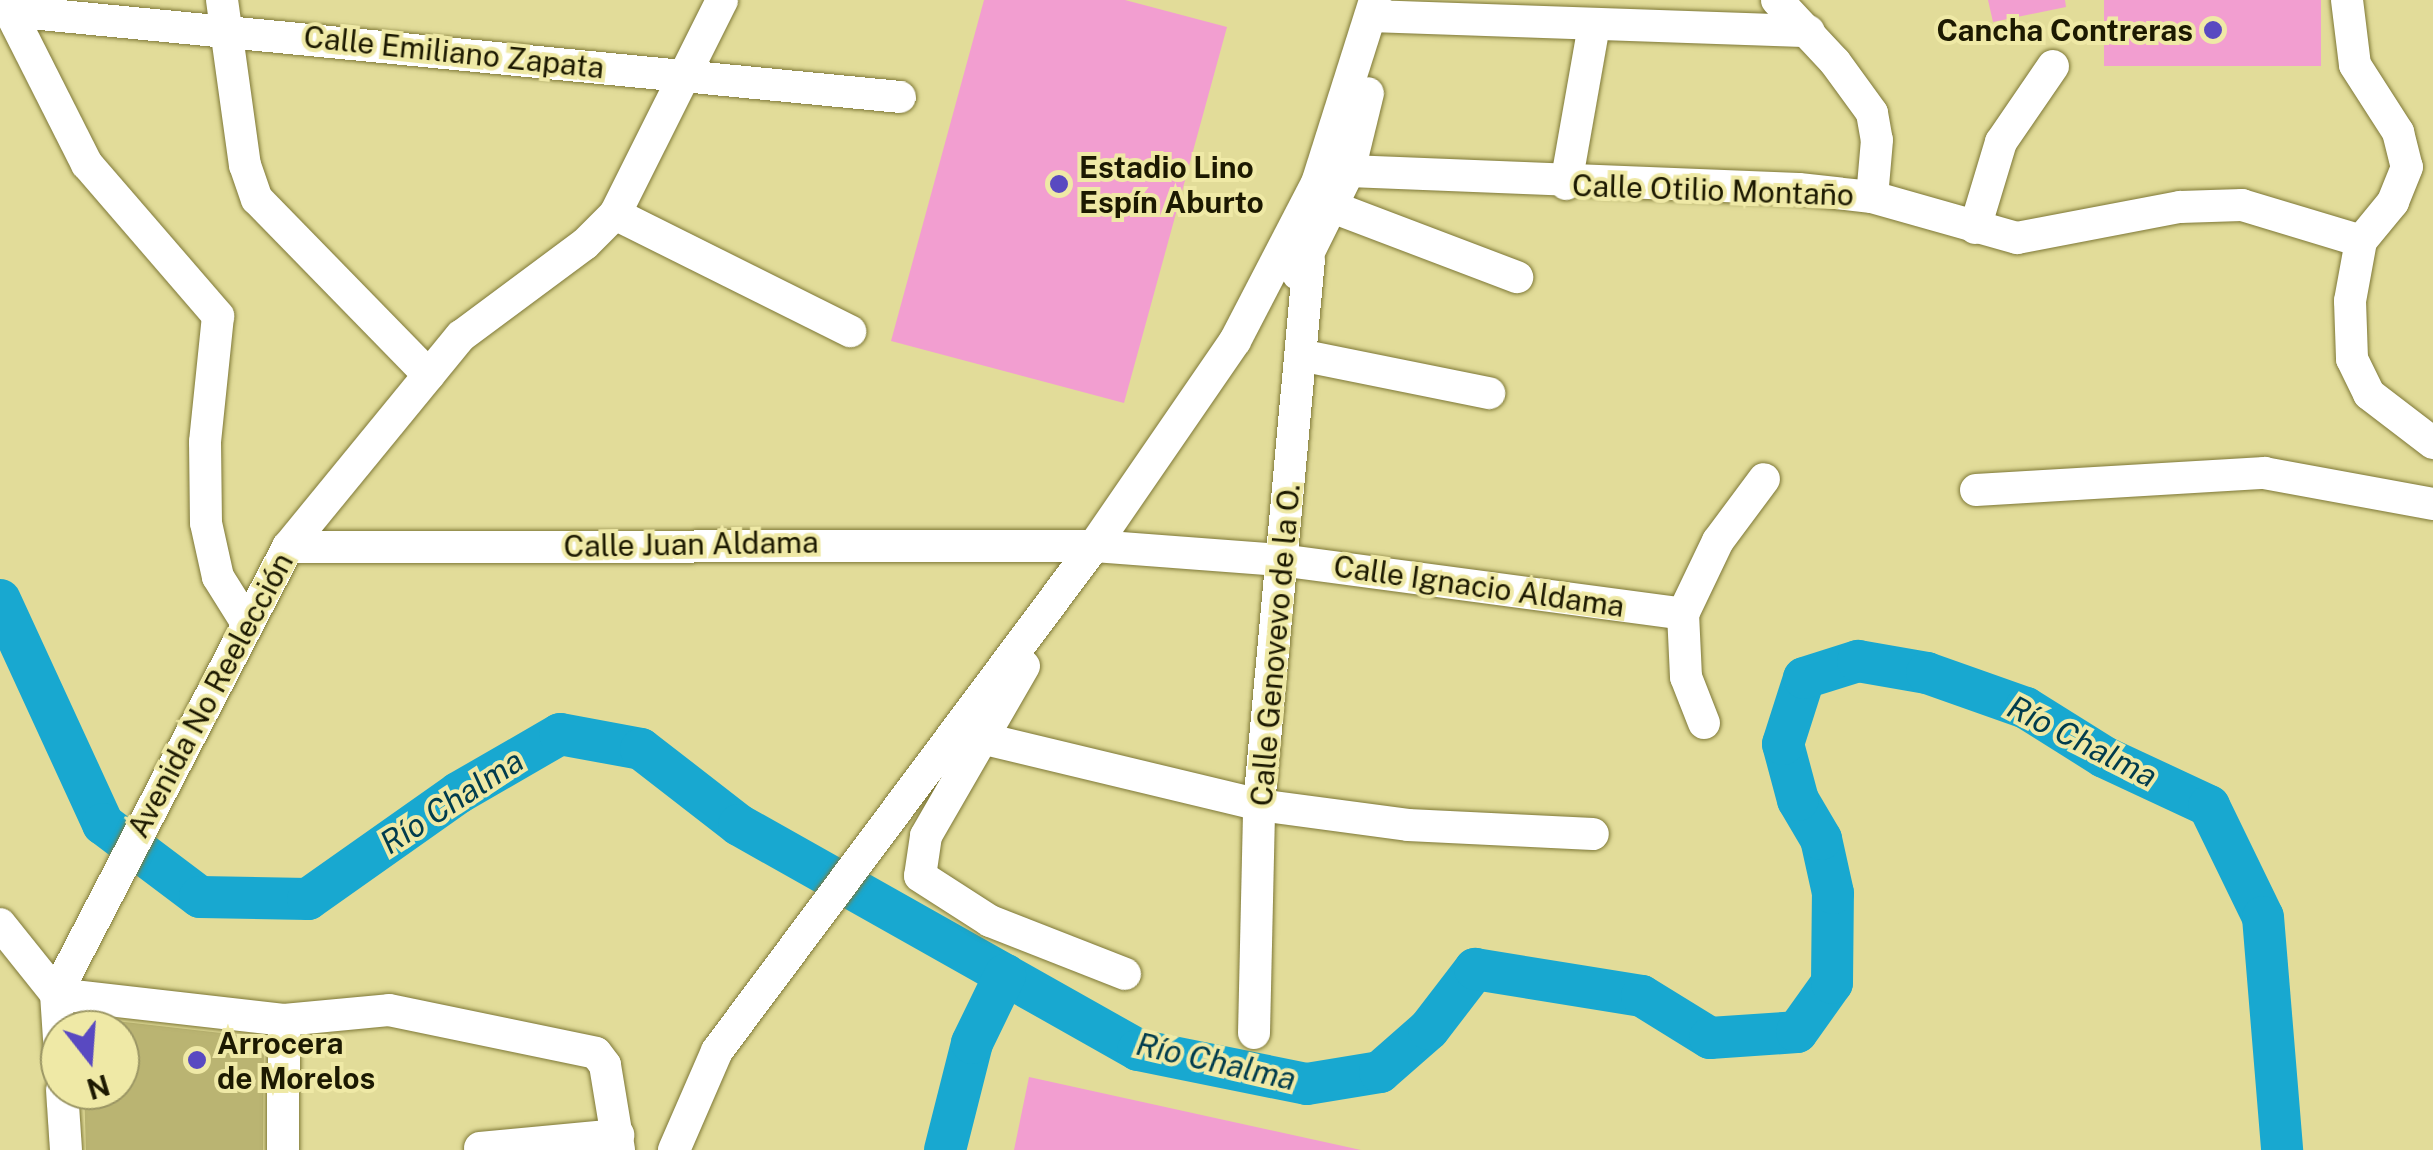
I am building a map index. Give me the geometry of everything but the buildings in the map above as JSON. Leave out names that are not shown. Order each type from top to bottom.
[{"type":"street","name":"Avenida No Reelección","points":[[56,994],[95,910],[238,634],[288,547],[460,336],[585,244],[615,214],[722,0]]},
{"type":"street","points":[[1776,0],[1808,31],[1872,113],[1877,140],[1872,196]]},
{"type":"street","points":[[2347,0],[2356,65],[2398,132],[2407,166],[2392,202],[2361,241],[2348,328],[2358,378],[2433,443]]},
{"type":"street","name":"Calle Emiliano Zapata","points":[[6,6],[224,15],[900,97]]},
{"type":"street","points":[[6,6],[87,164],[218,316],[205,442],[206,523],[218,577],[238,634]]},
{"type":"street","points":[[224,15],[245,165],[257,199],[429,375]]},
{"type":"street","points":[[1371,15],[1808,31]]},
{"type":"street","points":[[1235,341],[1309,259],[1335,208],[1350,171],[1369,85],[1371,15]]},
{"type":"street","points":[[674,1150],[717,1051],[1094,546],[1235,341],[1312,196],[1371,15]]},
{"type":"street","points":[[1566,184],[1594,25]]},
{"type":"street","points":[[1975,228],[2001,142],[2053,66]]},
{"type":"street","name":"Calle Otilio Montaño","points":[[1350,171],[1872,196],[2016,238],[2212,203],[2242,205],[2361,241]]},
{"type":"street","points":[[1335,208],[1517,276]]},
{"type":"street","points":[[615,214],[850,330]]},
{"type":"street","name":"Calle Genovevo de la O.","points":[[1254,1033],[1259,805],[1280,560],[1304,356],[1309,259]]},
{"type":"street","points":[[1304,356],[1489,392]]},
{"type":"street","points":[[1976,490],[2264,473],[2433,504]]},
{"type":"street","points":[[1704,723],[1686,677],[1683,614],[1718,541],[1764,479]]},
{"type":"street","name":"Calle Juan Aldama","points":[[288,547],[1094,546]]},
{"type":"street","name":"Calle Ignacio Aldama","points":[[1094,546],[1280,560],[1683,614]]},
{"type":"street","points":[[1061,590],[985,739],[939,812],[919,859],[928,886],[990,921],[1125,974]]},
{"type":"street","points":[[985,739],[1259,805],[1408,825],[1593,834]]},
{"type":"street","points":[[0,924],[56,994],[57,1010]]},
{"type":"street","points":[[56,994],[284,1020],[389,1010],[596,1053],[606,1065],[619,1143],[480,1148]]},
{"type":"street","points":[[283,1150],[284,1020]]},
{"type":"street","points":[[63,1110],[66,1150]]},
{"type":"shaded area","name":"Estadio Lino Espín Aburto","points":[[984,0],[1125,0],[1227,27],[1124,403],[891,341]]},
{"type":"shaded area","points":[[1988,0],[2065,0],[2066,7],[1993,22]]},
{"type":"shaded area","name":"Cancha Contreras","points":[[2104,0],[2321,0],[2321,66],[2104,66]]},
{"type":"shaded area","points":[[1029,1077],[1361,1150],[1014,1150]]},
{"type":"waterway","name":"Río Chalma","points":[[0,600],[103,824],[200,897],[308,899],[458,793],[560,734],[641,749],[739,825],[1138,1050],[1307,1084],[1380,1072],[1429,1029],[1475,969],[1642,996],[1710,1038],[1797,1032],[1832,983],[1833,893],[1821,839],[1798,800],[1783,744],[1804,678],[1858,661],[1927,673],[2026,708],[2104,757],[2209,806],[2263,917],[2282,1150]]},
{"type":"waterway","points":[[945,1150],[972,1043],[1005,975]]},
{"type":"place","name":"Cancha Contreras","points":[[2213,30]]},
{"type":"place","name":"Estadio Lino Espín Aburto","points":[[1059,184]]},
{"type":"place","name":"Arrocera de Morelos","points":[[197,1060]]}]
